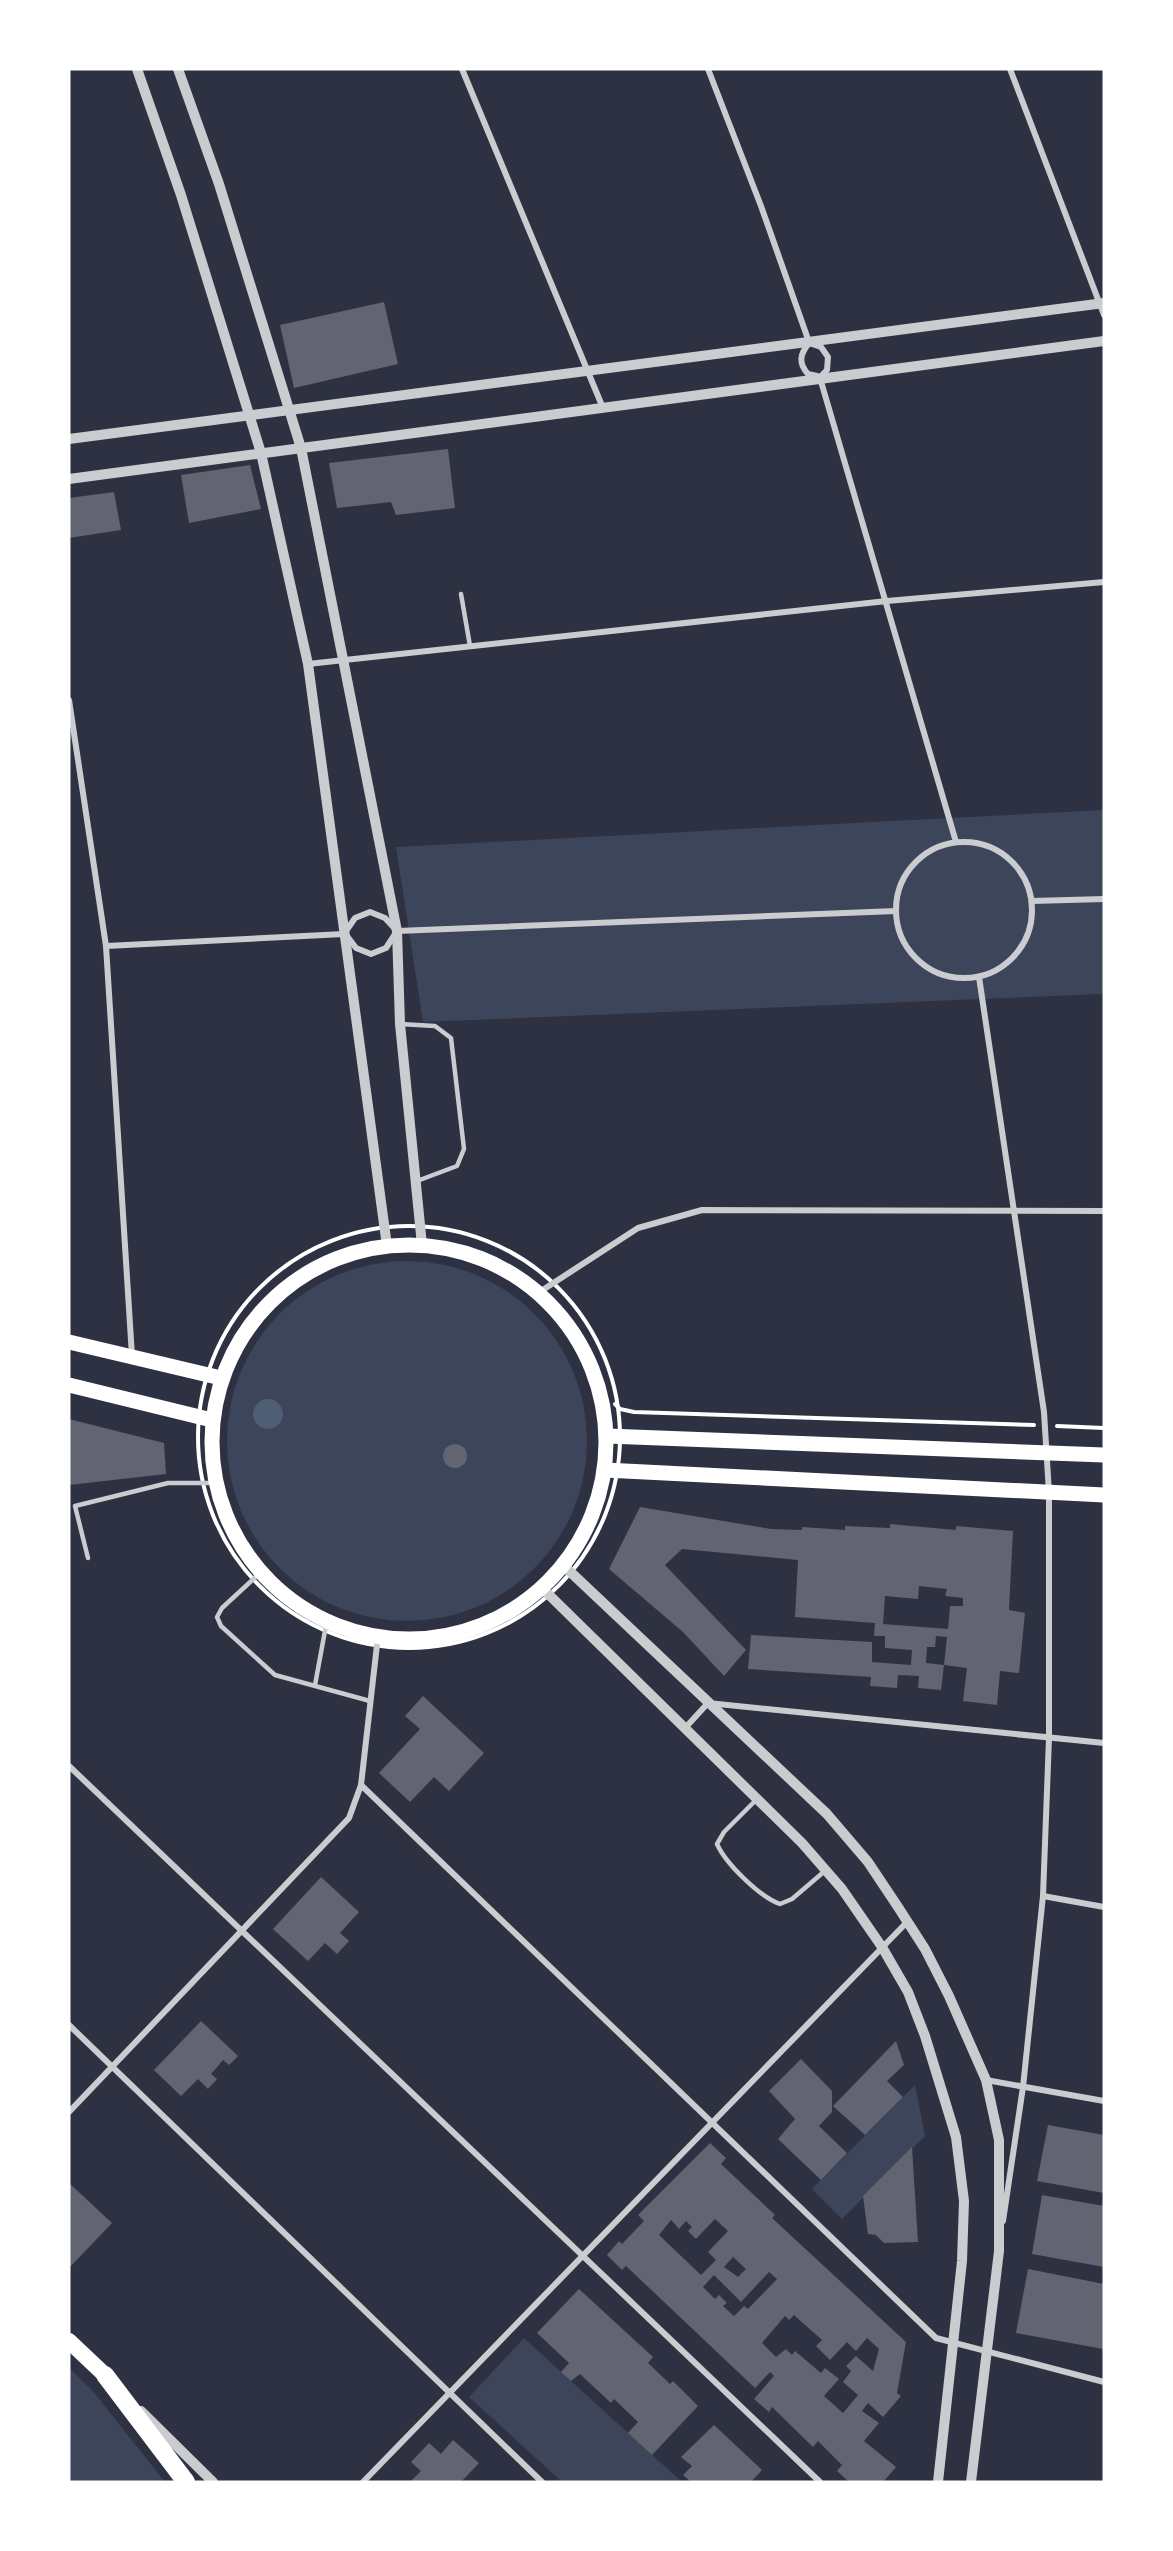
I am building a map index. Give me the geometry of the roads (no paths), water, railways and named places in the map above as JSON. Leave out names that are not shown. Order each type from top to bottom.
[{"type":"highway","points":[[69,2341],[105,2375],[186,2482]]},
{"type":"main road","points":[[422,1245],[454,1250],[484,1260],[512,1274],[538,1293],[566,1323],[588,1357],[612,1436],[610,1471],[583,1537],[563,1565],[542,1588],[519,1606],[493,1620],[466,1630],[408,1639],[378,1636],[327,1620],[303,1608],[261,1572],[240,1545],[225,1515],[211,1451],[212,1420],[221,1378],[237,1344],[252,1322],[285,1288],[316,1268],[350,1253],[387,1246],[422,1245]]},
{"type":"main road","points":[[69,1342],[221,1378]]},
{"type":"main road","points":[[69,1385],[212,1420]]},
{"type":"main road","points":[[612,1436],[1104,1455]]},
{"type":"main road","points":[[610,1471],[1104,1495]]},
{"type":"street","points":[[137,69],[181,195],[261,453],[308,664],[387,1246]]},
{"type":"street","points":[[178,69],[219,184],[301,448],[397,931],[400,1024],[422,1245]]},
{"type":"street","points":[[462,69],[589,369],[603,408]]},
{"type":"street","points":[[708,69],[762,206],[809,343]]},
{"type":"street","points":[[1010,69],[1102,303],[1104,315]]},
{"type":"street","points":[[69,439],[1102,303]]},
{"type":"street","points":[[69,479],[1104,340]]},
{"type":"street","points":[[809,343],[802,351],[801,364],[808,374],[820,377]]},
{"type":"street","points":[[809,343],[821,347],[828,357],[827,370],[820,377]]},
{"type":"street","points":[[820,377],[956,842]]},
{"type":"street","points":[[308,664],[887,601],[1104,582]]},
{"type":"street","points":[[69,700],[106,946],[132,1356]]},
{"type":"street","points":[[956,842],[986,845],[1000,852],[1022,873],[1032,901],[1030,930],[1024,943],[1005,964],[979,977],[949,976],[922,963],[903,940],[896,911],[899,890],[908,871],[929,852],[956,842]]},
{"type":"street","points":[[1032,901],[1104,899]]},
{"type":"street","points":[[344,934],[355,918],[370,912],[385,918],[397,931],[896,911]]},
{"type":"street","points":[[344,934],[356,948],[371,954],[386,948],[397,931]]},
{"type":"street","points":[[106,946],[344,934]]},
{"type":"street","points":[[972,2482],[999,2251],[1023,2087],[1043,1896],[1049,1738],[1049,1493],[1045,1426],[979,977]]},
{"type":"street","points":[[538,1293],[638,1227],[702,1210],[1104,1211]]},
{"type":"street","points":[[563,1565],[827,1814],[868,1862],[908,1921],[949,1996],[986,2080],[999,2140],[999,2251]]},
{"type":"street","points":[[542,1588],[686,1726],[826,1870],[882,1947],[908,1992],[925,2036],[956,2137],[964,2201],[962,2261],[938,2482]]},
{"type":"street","points":[[69,2112],[339,1832],[349,1818],[361,1785],[378,1636]]},
{"type":"street","points":[[708,1703],[1104,1743]]},
{"type":"street","points":[[686,1726],[708,1703]]},
{"type":"street","points":[[69,1766],[819,2482]]},
{"type":"street","points":[[361,1785],[713,2121],[936,2338],[1104,2382]]},
{"type":"street","points":[[1043,1896],[1104,1907]]},
{"type":"street","points":[[363,2482],[908,1921]]},
{"type":"street","points":[[69,2025],[542,2482]]},
{"type":"street","points":[[986,2080],[1104,2101]]},
{"type":"street","points":[[105,2375],[213,2482]]},
{"type":"lane","points":[[461,594],[470,646]]},
{"type":"lane","points":[[400,1024],[435,1026],[450,1038],[464,1149],[457,1166],[414,1182]]},
{"type":"lane","points":[[88,1558],[75,1506],[168,1483],[216,1482]]},
{"type":"lane","points":[[261,1572],[222,1608],[217,1617],[221,1626],[275,1675],[370,1701]]},
{"type":"lane","points":[[315,1685],[327,1620]]},
{"type":"lane","points":[[758,1798],[724,1833],[717,1844],[722,1855],[768,1900],[780,1904],[792,1899],[826,1870]]}]
